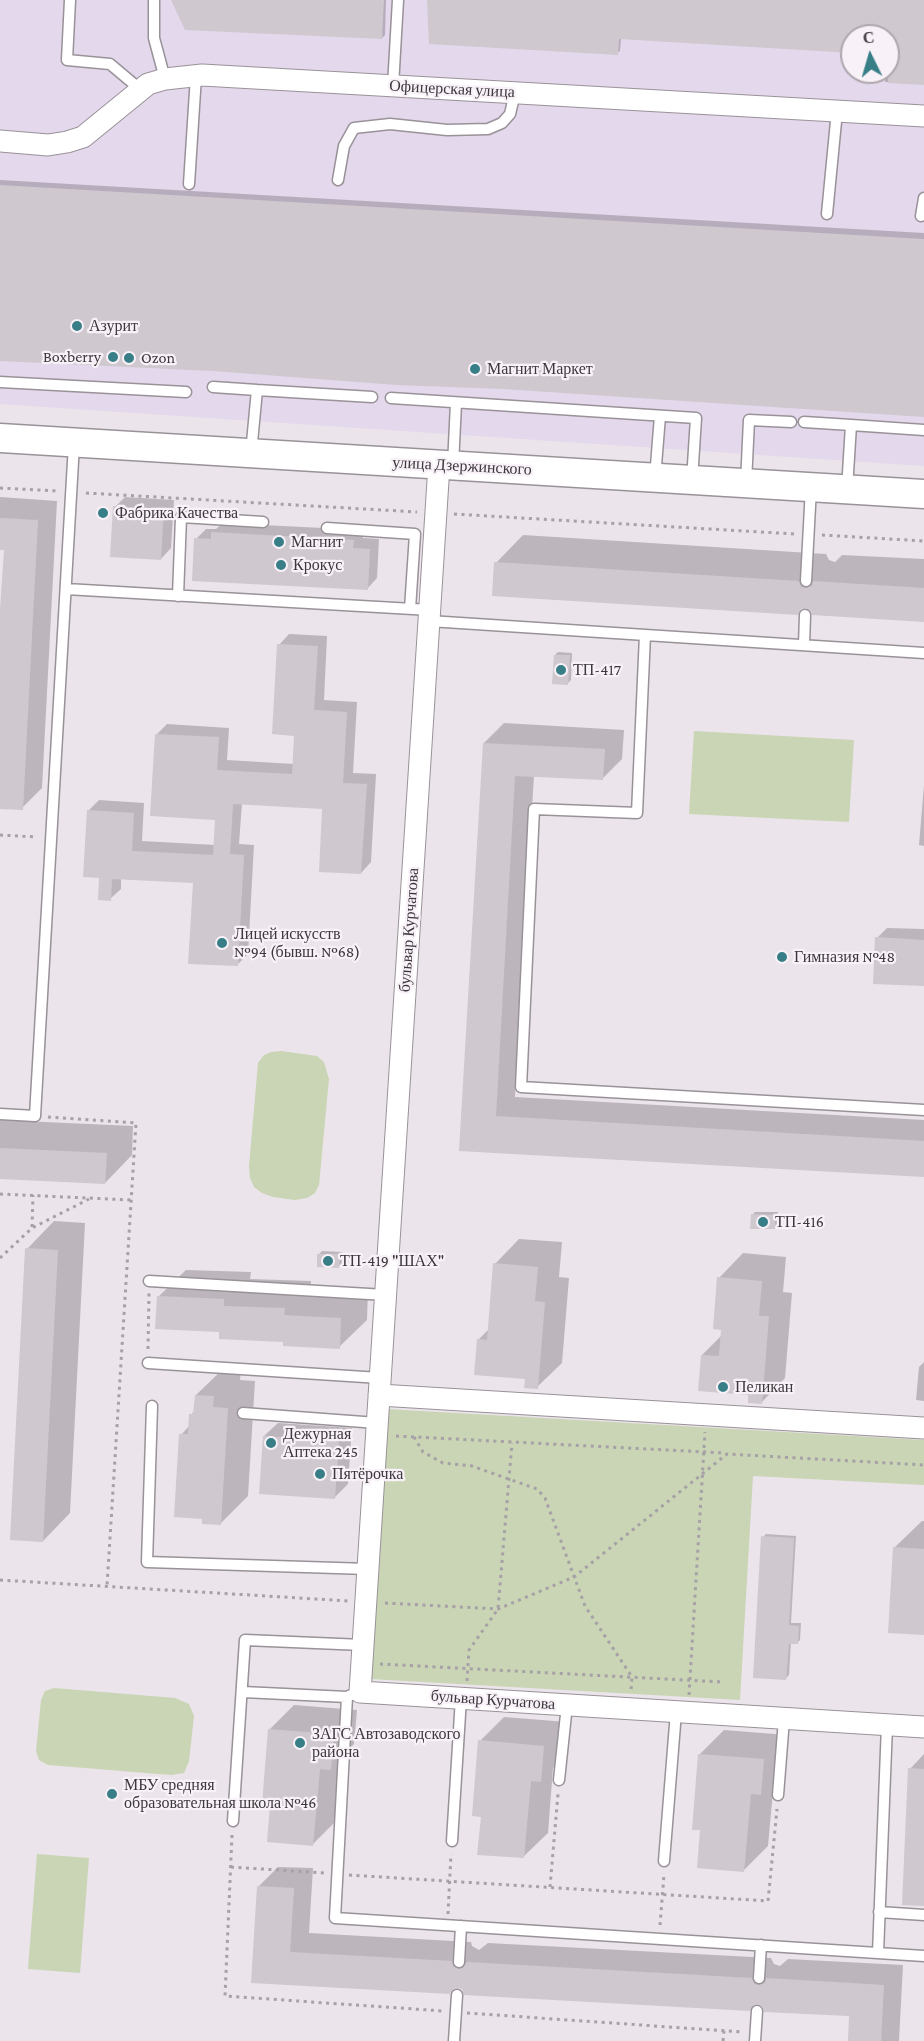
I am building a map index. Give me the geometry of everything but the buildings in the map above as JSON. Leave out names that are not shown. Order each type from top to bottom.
[{"type":"main road","name":"улица Дзержинского","points":[[0,438],[924,494]]},
{"type":"street","name":"Офицерская улица","points":[[0,141],[48,145],[83,137],[148,84],[165,78],[196,75],[924,116]]},
{"type":"street","name":"бульвар Курчатова","points":[[446,466],[436,513],[423,613],[386,1295],[362,1654],[353,1695],[463,1699],[924,1727]]},
{"type":"street","points":[[380,1387],[705,1415],[924,1428]]},
{"type":"lane","points":[[70,0],[67,60],[110,63],[141,90]]},
{"type":"lane","points":[[154,0],[154,38],[165,78]]},
{"type":"lane","points":[[393,86],[398,0]]},
{"type":"lane","points":[[189,184],[196,75]]},
{"type":"lane","points":[[338,180],[344,146],[354,128],[390,124],[447,130],[488,129],[502,123],[510,114],[515,93]]},
{"type":"lane","points":[[827,214],[837,111]]},
{"type":"lane","points":[[921,216],[924,198]]},
{"type":"lane","points":[[0,382],[186,392]]},
{"type":"lane","points":[[213,387],[372,397]]},
{"type":"lane","points":[[251,454],[257,390]]},
{"type":"lane","points":[[391,398],[696,418],[692,480]]},
{"type":"lane","points":[[446,466],[456,403]]},
{"type":"lane","points":[[656,478],[660,416]]},
{"type":"lane","points":[[746,483],[750,420],[791,422]]},
{"type":"lane","points":[[804,422],[924,430]]},
{"type":"lane","points":[[847,489],[852,425]]},
{"type":"lane","points":[[0,1114],[34,1116],[74,443]]},
{"type":"lane","points":[[806,581],[812,487]]},
{"type":"lane","points":[[178,596],[182,517],[263,522]]},
{"type":"lane","points":[[327,528],[414,534],[423,613]]},
{"type":"lane","points":[[66,589],[423,613],[645,635],[924,652]]},
{"type":"lane","points":[[804,645],[805,615]]},
{"type":"lane","points":[[645,635],[637,813],[534,809],[521,1087],[924,1110]]},
{"type":"lane","points":[[149,1281],[386,1295]]},
{"type":"lane","points":[[147,1363],[380,1387]]},
{"type":"lane","points":[[152,1406],[147,1562],[368,1569]]},
{"type":"lane","points":[[243,1413],[377,1429]]},
{"type":"lane","points":[[233,1821],[245,1640],[362,1654]]},
{"type":"lane","points":[[243,1692],[353,1695],[334,1918],[924,1956]]},
{"type":"lane","points":[[452,1841],[463,1699]]},
{"type":"lane","points":[[560,1780],[567,1705]]},
{"type":"lane","points":[[664,1861],[682,1712]]},
{"type":"lane","points":[[778,1795],[784,1719]]},
{"type":"lane","points":[[878,1953],[887,1725]]},
{"type":"lane","points":[[879,1912],[924,1915]]},
{"type":"lane","points":[[459,1962],[461,1926]]},
{"type":"lane","points":[[759,1978],[761,1945]]},
{"type":"lane","points":[[454,2041],[457,1995]]},
{"type":"lane","points":[[756,2037],[758,2011]]},
{"type":"path","points":[[0,488],[924,541]]},
{"type":"path","points":[[0,835],[51,838]]},
{"type":"path","points":[[34,1116],[136,1123],[107,1586]]},
{"type":"path","points":[[0,1194],[131,1200]]},
{"type":"path","points":[[32,1228],[33,1195]]},
{"type":"path","points":[[0,1258],[32,1228],[91,1198]]},
{"type":"path","points":[[147,1363],[149,1281]]},
{"type":"path","points":[[682,1712],[690,1681],[705,1415]]},
{"type":"path","points":[[377,1429],[414,1437],[924,1465]]},
{"type":"path","points":[[414,1437],[423,1452],[442,1463],[472,1466],[537,1489],[544,1498],[585,1606],[632,1677],[630,1709]]},
{"type":"path","points":[[463,1699],[470,1650],[498,1609],[512,1443]]},
{"type":"path","points":[[0,1580],[498,1609],[574,1577],[727,1454]]},
{"type":"path","points":[[362,1654],[468,1669],[723,1682]]},
{"type":"path","points":[[550,1887],[560,1780]]},
{"type":"path","points":[[231,1867],[768,1901],[778,1795]]},
{"type":"path","points":[[233,1821],[225,1996],[724,2031],[756,2037]]},
{"type":"path","points":[[447,1925],[452,1841]]},
{"type":"path","points":[[659,1939],[664,1861]]},
{"type":"path","points":[[723,2041],[724,2031]]},
{"type":"shaded area","points":[[0,0],[924,0],[924,466],[0,404]]},
{"type":"green space","points":[[694,731],[854,740],[849,822],[689,814]]},
{"type":"green space","points":[[281,1051],[317,1056],[324,1062],[329,1079],[319,1185],[315,1193],[307,1198],[295,1200],[262,1193],[254,1187],[250,1178],[249,1166],[258,1063],[264,1055]]},
{"type":"green space","points":[[387,1409],[924,1440],[924,1485],[753,1476],[740,1700],[371,1679]]},
{"type":"green space","points":[[54,1688],[175,1698],[189,1704],[194,1716],[189,1761],[184,1773],[171,1775],[48,1765],[39,1760],[36,1751],[41,1700],[45,1691]]},
{"type":"green space","points":[[37,1854],[89,1858],[80,1973],[28,1969]]},
{"type":"place","name":"Азурит","points":[[77,326]]},
{"type":"place","name":"Boxberry","points":[[113,357]]},
{"type":"place","name":"Ozon","points":[[129,358]]},
{"type":"place","name":"Магнит Маркет","points":[[475,369]]},
{"type":"place","name":"Фабрика Качества","points":[[103,513]]},
{"type":"place","name":"Магнит","points":[[279,542]]},
{"type":"place","name":"Крокус","points":[[281,565]]},
{"type":"place","name":"ТП-417","points":[[561,670]]},
{"type":"place","name":"Лицей искусств №94 (бывш. №68)","points":[[222,943]]},
{"type":"place","name":"Гимназия №48","points":[[782,957]]},
{"type":"place","name":"ТП-416","points":[[763,1222]]},
{"type":"place","name":"ТП-419 \"ШАХ\"","points":[[328,1261]]},
{"type":"place","name":"Пеликан","points":[[723,1387]]},
{"type":"place","name":"Дежурная Аптека 245","points":[[271,1443]]},
{"type":"place","name":"Пятёрочка","points":[[320,1474]]},
{"type":"place","name":"ЗАГС Автозаводского района","points":[[300,1743]]},
{"type":"place","name":"МБУ средняя образовательная школа №46","points":[[112,1794]]}]
